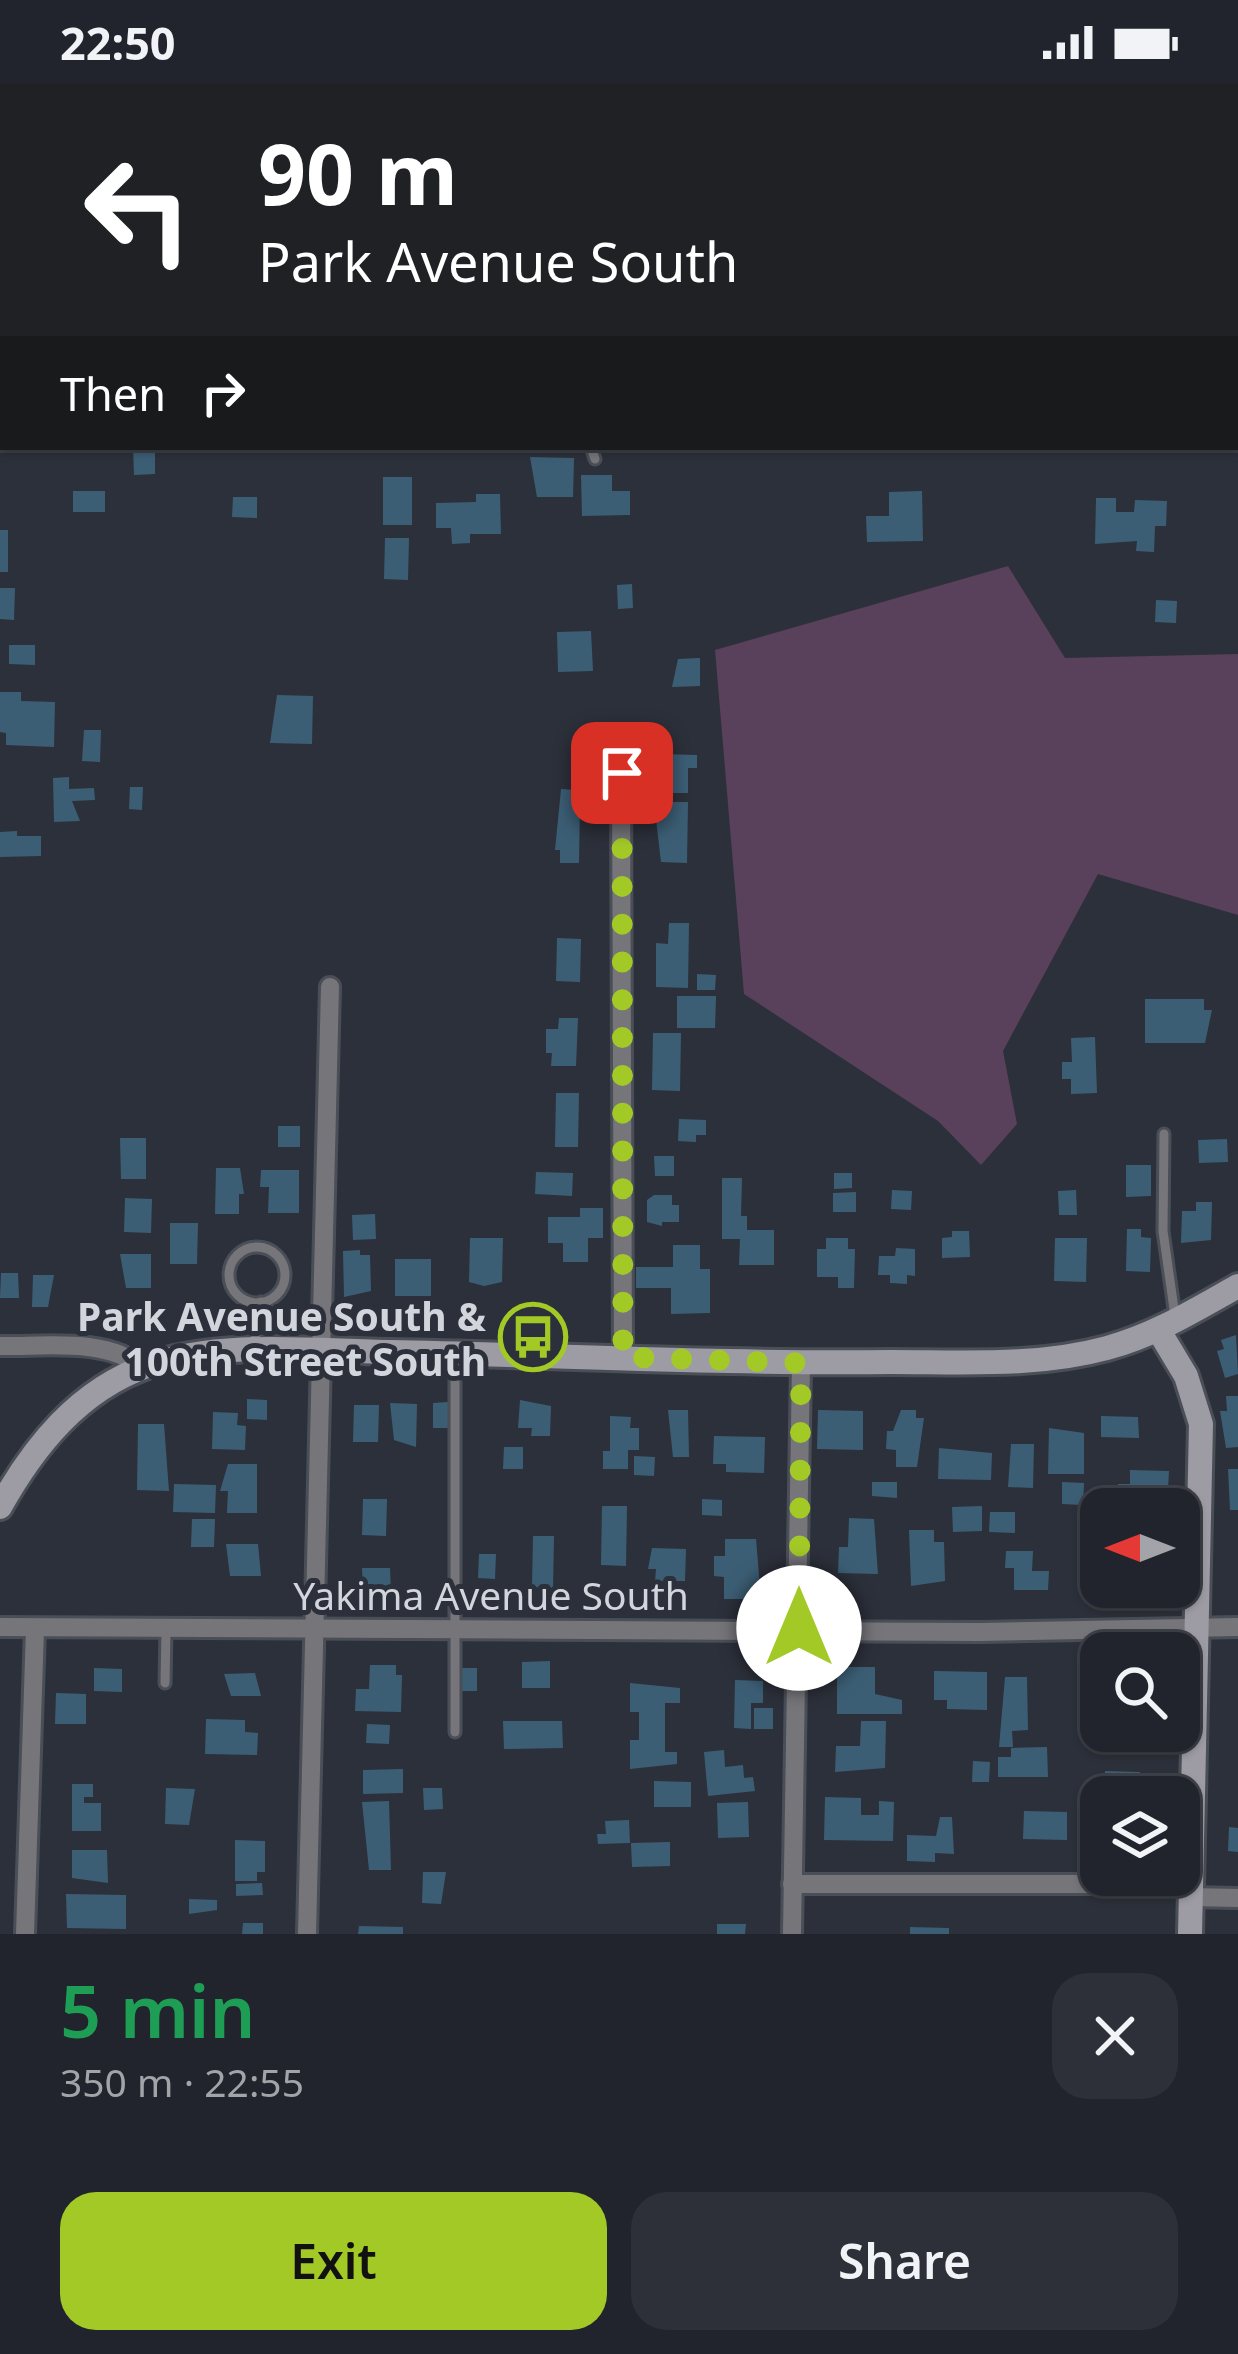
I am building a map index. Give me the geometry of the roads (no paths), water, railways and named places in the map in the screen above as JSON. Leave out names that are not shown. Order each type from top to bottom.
[{"type":"main road","points":[[0,1507],[47,1434],[77,1408],[142,1368],[189,1355],[318,1351],[801,1363],[1049,1359],[1168,1326],[1238,1286]]},
{"type":"main road","points":[[1168,1326],[1201,1424],[1193,1776]]},
{"type":"main road","points":[[1190,1896],[1190,1934]]},
{"type":"street","points":[[622,773],[623,1357]]},
{"type":"street","points":[[308,1934],[330,987]]},
{"type":"street","points":[[0,1346],[98,1349],[132,1359],[142,1368]]},
{"type":"street","points":[[792,1934],[801,1363]]},
{"type":"street","name":"Yakima Avenue South","points":[[0,1628],[980,1632],[1236,1624]]},
{"type":"street","points":[[25,1934],[35,1629]]},
{"type":"street","points":[[792,1884],[1080,1888]]},
{"type":"street","points":[[1200,1892],[1238,1898]]},
{"type":"lane","points":[[1164,1134],[1168,1326]]},
{"type":"lane","points":[[254,1247],[272,1251],[285,1273],[281,1289],[260,1302],[242,1298],[230,1273],[237,1256],[254,1247]]},
{"type":"lane","points":[[254,1352],[260,1302]]},
{"type":"lane","points":[[455,1354],[459,1630],[452,1678],[455,1732]]},
{"type":"lane","points":[[165,1683],[166,1630]]},
{"type":"place","name":"Park Avenue South & 100th Street South","points":[[533,1337]]}]
